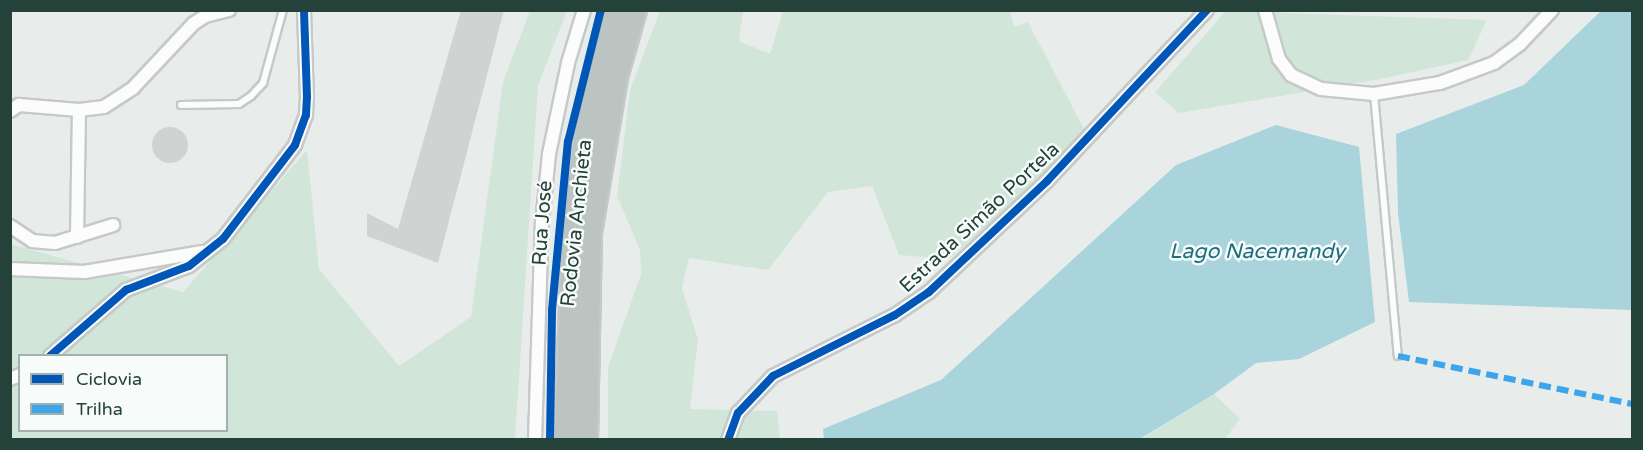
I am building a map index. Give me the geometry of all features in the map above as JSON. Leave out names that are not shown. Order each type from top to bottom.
[{"type":"highway","name":"Rodovia Anchieta","points":[[566,440],[574,217],[590,108],[617,10]]},
{"type":"highway","name":"Rodovia Anchieta","points":[[586,440],[590,233],[616,77],[635,10]]},
{"type":"street","points":[[12,110],[79,110],[104,107],[118,100],[193,24],[205,16],[229,10]]},
{"type":"street","points":[[52,354],[126,290],[189,266],[231,231],[302,132],[307,97],[304,10]]},
{"type":"street","name":"Rua José","points":[[535,440],[542,223],[549,154],[568,63],[584,10]]},
{"type":"street","name":"Estrada Simão Portela","points":[[728,440],[738,413],[773,376],[895,315],[929,292],[1070,158],[1207,10]]},
{"type":"street","points":[[1265,10],[1279,59],[1291,75],[1321,89],[1374,94],[1440,83],[1494,63],[1520,44],[1552,10]]},
{"type":"street","points":[[77,237],[79,110]]},
{"type":"street","points":[[10,226],[21,236],[42,243],[77,237],[113,225]]},
{"type":"street","points":[[10,269],[84,272],[188,256],[215,246]]},
{"type":"lane","points":[[182,105],[239,104],[251,96],[263,83],[283,10]]},
{"type":"lane","points":[[1374,94],[1398,356]]},
{"type":"green space","points":[[1010,10],[1014,27],[1028,22],[1086,133],[1069,153],[949,259],[899,255],[872,186],[828,192],[768,270],[689,258],[682,288],[698,340],[690,409],[777,411],[780,439],[608,440],[608,367],[641,274],[640,250],[617,196],[630,90],[660,11],[743,11],[739,41],[770,54],[783,11]]},
{"type":"green space","points":[[1271,10],[1284,13],[1487,20],[1468,60],[1376,80],[1179,113],[1155,92],[1226,11]]},
{"type":"green space","points":[[530,11],[567,11],[538,85],[515,439],[11,439],[10,244],[183,292],[307,150],[319,269],[399,366],[471,317],[503,82]]},
{"type":"green space","points":[[1214,394],[1240,419],[1225,439],[1140,440]]},
{"type":"water","name":"Lago Nacemandy","points":[[1602,10],[1632,11],[1632,310],[1409,302],[1398,213],[1396,134],[1524,85]]},
{"type":"water","name":"Lago Nacemandy","points":[[1276,125],[1359,147],[1375,322],[1299,359],[1256,363],[1214,394],[1140,439],[824,439],[823,429],[941,380],[1176,165]]},
{"type":"building","points":[[461,10],[504,10],[438,263],[367,236],[367,213],[398,229]]},
{"type":"building","points":[[170,127],[183,132],[188,145],[183,158],[170,163],[157,158],[152,145],[157,132]]},
{"type":"marked path","points":[[1398,356],[1632,404]]},
{"type":"cycle path","points":[[52,354],[126,290],[189,266],[223,239],[295,145],[306,115],[304,10]]},
{"type":"cycle path","points":[[550,440],[552,310],[568,142],[601,10]]},
{"type":"cycle path","points":[[728,440],[738,413],[773,376],[895,315],[929,292],[1047,181],[1207,10]]}]
